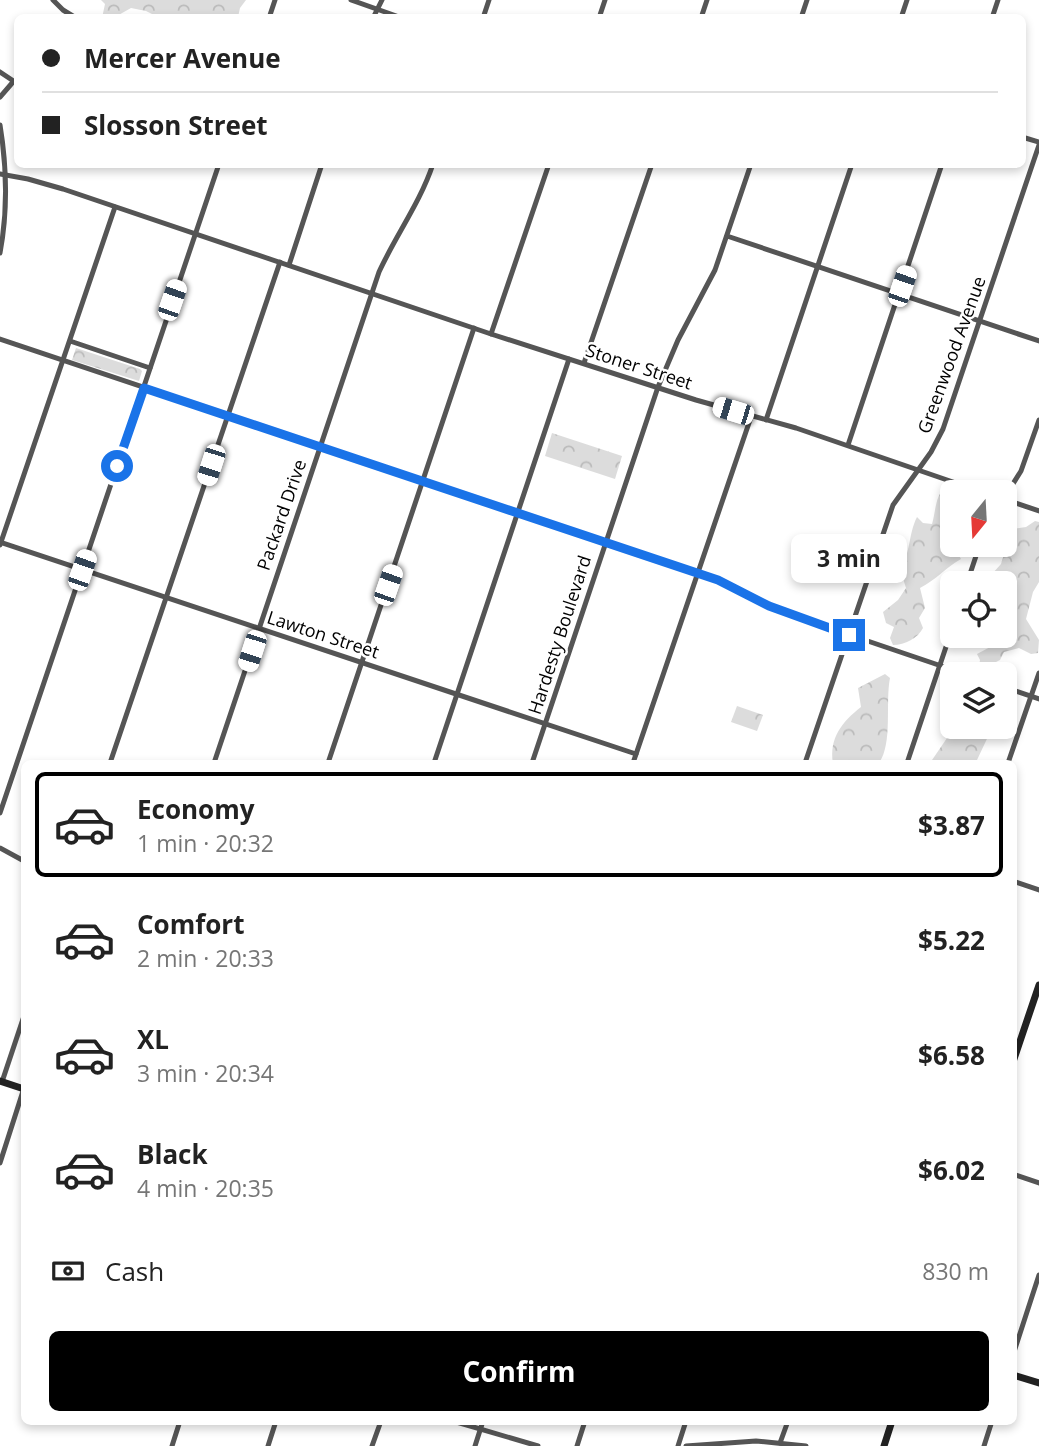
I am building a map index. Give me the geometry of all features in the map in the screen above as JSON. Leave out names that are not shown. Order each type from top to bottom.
[{"type":"street","points":[[53,0],[70,14]]},
{"type":"street","points":[[351,0],[390,14]]},
{"type":"street","points":[[374,14],[382,0]]},
{"type":"street","points":[[0,97],[14,84]]},
{"type":"street","points":[[0,125],[5,217],[0,253]]},
{"type":"street","name":"Greenwood Avenue","points":[[806,760],[893,505],[931,452],[943,429],[1039,144]]},
{"type":"street","points":[[0,813],[218,168]]},
{"type":"street","points":[[289,265],[321,168]]},
{"type":"street","name":"Packard Drive","points":[[215,760],[371,293],[387,253],[418,202],[431,168]]},
{"type":"street","points":[[491,334],[548,168]]},
{"type":"street","points":[[584,363],[651,168]]},
{"type":"street","name":"Hardesty Boulevard","points":[[533,760],[658,387],[678,340],[707,289],[750,168]]},
{"type":"street","points":[[766,420],[851,168]]},
{"type":"street","points":[[848,445],[941,168]]},
{"type":"street","points":[[3,175],[38,181],[280,262],[111,760]]},
{"type":"street","points":[[0,543],[115,207]]},
{"type":"street","points":[[727,236],[1039,341]]},
{"type":"street","name":"Stoner Street","points":[[280,262],[491,334],[848,445],[947,480]]},
{"type":"street","points":[[329,760],[474,328]]},
{"type":"street","points":[[0,339],[697,573],[732,586],[779,610],[940,666],[908,760]]},
{"type":"street","points":[[70,341],[150,368]]},
{"type":"street","points":[[435,760],[569,359]]},
{"type":"street","points":[[635,760],[751,416]]},
{"type":"street","points":[[1016,480],[1039,420]]},
{"type":"street","points":[[1017,503],[1039,511]]},
{"type":"street","name":"Lawton Street","points":[[0,543],[636,754]]},
{"type":"street","points":[[1010,760],[1039,673]]},
{"type":"street","points":[[1017,691],[1039,699]]},
{"type":"street","points":[[0,848],[21,859]]},
{"type":"street","points":[[1017,882],[1039,890]]},
{"type":"street","points":[[1017,1050],[1039,985]]},
{"type":"street","points":[[21,1024],[1,1081],[21,1087]]},
{"type":"street","points":[[0,1163],[21,1097]]},
{"type":"street","points":[[1017,1175],[1039,1183]]},
{"type":"street","points":[[1017,1343],[1039,1275]]},
{"type":"street","points":[[1017,1376],[1039,1383]]},
{"type":"street","points":[[172,1446],[179,1425]]},
{"type":"street","points":[[268,1446],[275,1425]]},
{"type":"street","points":[[372,1446],[380,1425]]},
{"type":"street","points":[[465,1425],[538,1446]]},
{"type":"street","points":[[475,1446],[482,1425]]},
{"type":"street","points":[[577,1446],[584,1425]]},
{"type":"street","points":[[678,1446],[685,1425]]},
{"type":"street","points":[[779,1444],[786,1425]]},
{"type":"street","points":[[884,1446],[891,1425]]},
{"type":"street","points":[[984,1446],[991,1425]]},
{"type":"street","points":[[686,1446],[756,1441],[806,1446]]},
{"type":"green space","points":[[101,0],[246,0],[239,14],[152,14],[131,8],[120,14],[103,14],[105,4]]},
{"type":"green space","points":[[76,348],[140,369],[142,371],[139,381],[72,360]]},
{"type":"green space","points":[[552,433],[622,456],[615,479],[545,456]]},
{"type":"green space","points":[[940,493],[940,557],[961,559],[940,571],[940,574],[920,588],[925,608],[919,618],[923,628],[911,640],[893,645],[890,638],[894,627],[886,623],[883,612],[898,600],[906,588],[900,569],[917,517],[923,523],[932,524]]},
{"type":"green space","points":[[1035,521],[1039,522],[1039,582],[1033,592],[1026,619],[1039,640],[1038,653],[1031,654],[1019,648],[1004,652],[996,662],[980,662],[977,654],[988,648],[1017,648],[1017,571],[995,571],[1003,557],[1017,557],[1017,528],[1026,527]]},
{"type":"green space","points":[[885,674],[890,678],[883,755],[880,760],[833,760],[833,746],[838,731],[861,707],[858,688]]},
{"type":"green space","points":[[737,706],[763,715],[757,731],[731,722]]},
{"type":"green space","points":[[946,739],[987,739],[977,760],[932,760]]},
{"type":"route","points":[[117,466],[144,388],[718,580],[788,614],[849,635]]}]
